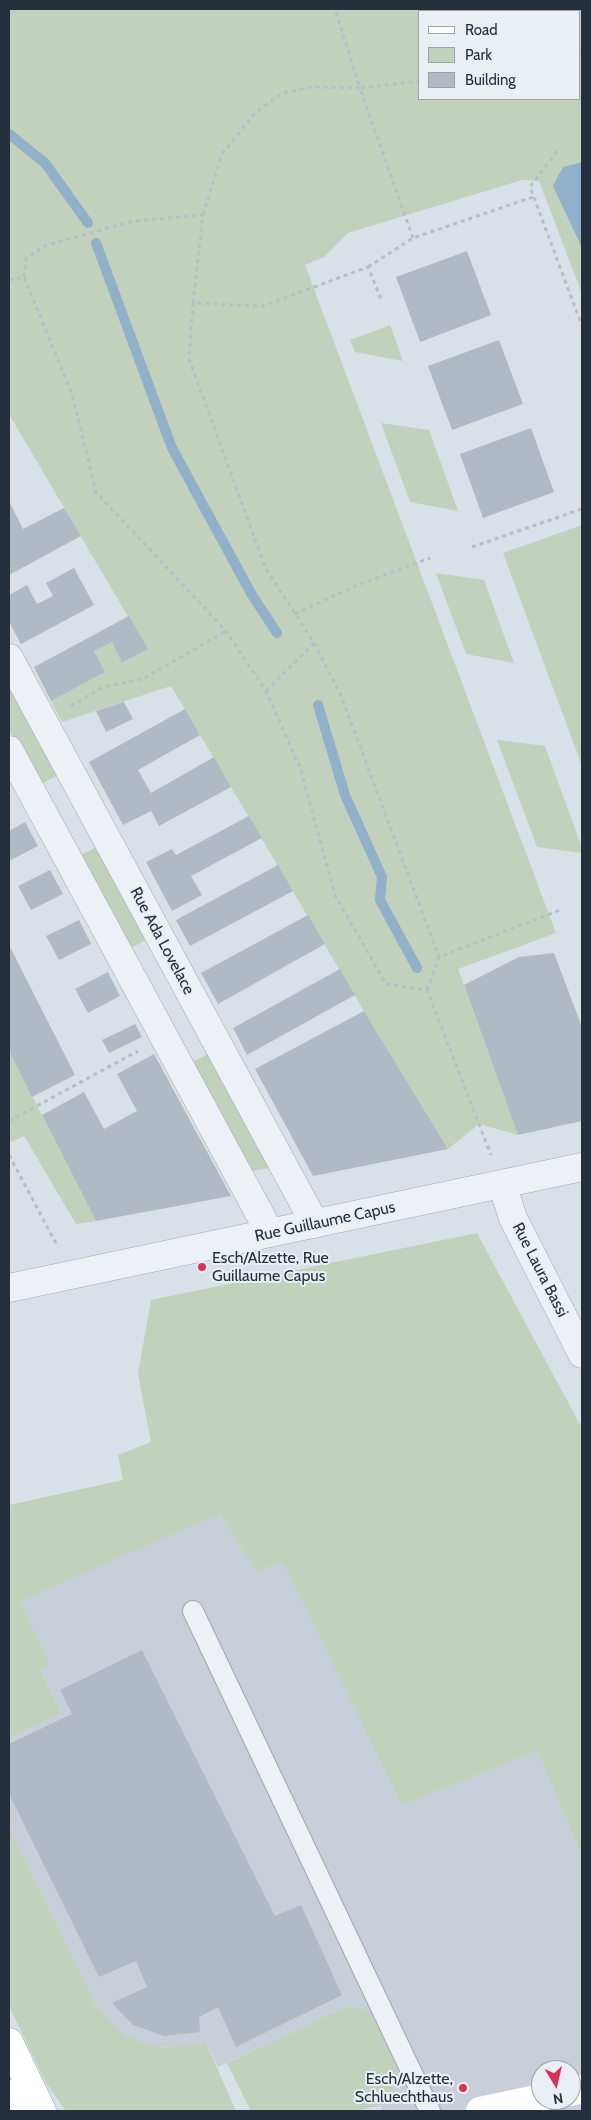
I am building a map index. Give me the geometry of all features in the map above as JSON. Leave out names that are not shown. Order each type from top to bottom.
[{"type":"main road","points":[[9,2042],[42,2111]]},
{"type":"main road","points":[[9,2094],[17,2111]]},
{"type":"main road","points":[[480,2111],[531,2100]]},
{"type":"street","name":"Rue Ada Lovelace","points":[[9,658],[314,1224]]},
{"type":"street","points":[[9,750],[270,1233]]},
{"type":"street","name":"Rue Guillaume Capus","points":[[9,1288],[582,1167]]},
{"type":"street","name":"Rue Laura Bassi","points":[[502,1184],[513,1218],[582,1354]]},
{"type":"lane","points":[[193,1611],[430,2111]]},
{"type":"path","points":[[335,9],[360,88],[413,238]]},
{"type":"path","points":[[418,81],[360,88],[312,87],[283,94],[256,112],[222,154],[204,215],[193,303],[189,359],[266,569],[314,643],[340,693],[439,957],[427,990],[502,1184]]},
{"type":"path","points":[[558,151],[530,188],[582,326]]},
{"type":"path","points":[[193,303],[263,306],[368,267],[413,238],[533,196]]},
{"type":"path","points":[[204,215],[134,221],[47,245],[26,258],[24,277],[72,394],[96,492],[226,630],[266,691],[300,767],[335,895],[386,984],[427,990]]},
{"type":"path","points":[[368,267],[380,299]]},
{"type":"path","points":[[9,280],[24,277]]},
{"type":"path","points":[[472,547],[582,509]]},
{"type":"path","points":[[295,614],[358,585],[430,558]]},
{"type":"path","points":[[43,721],[103,687],[143,679],[226,630]]},
{"type":"path","points":[[266,691],[314,643]]},
{"type":"path","points":[[439,957],[560,910]]},
{"type":"path","points":[[9,1121],[164,1037]]},
{"type":"path","points":[[9,1155],[72,1275]]},
{"type":"shaded area","points":[[220,1512],[256,1572],[282,1560],[402,1805],[537,1751],[582,1857],[582,2111],[382,2111],[379,2098],[389,2093],[362,2008],[347,2007],[218,2067],[206,2043],[162,2048],[124,2035],[96,2005],[9,1828],[9,1738],[61,1713],[40,1670],[50,1665],[20,1601]]},
{"type":"green space","points":[[9,9],[582,9],[582,294],[539,181],[522,180],[348,233],[324,257],[305,265],[556,933],[458,969],[518,1135],[479,1124],[448,1149],[171,686],[62,722],[51,701],[105,672],[94,651],[112,642],[123,663],[147,649],[9,414]]},
{"type":"green space","points":[[390,325],[403,361],[355,352],[350,340]]},
{"type":"green space","points":[[381,423],[429,430],[458,511],[410,502]]},
{"type":"green space","points":[[582,525],[582,766],[503,553]]},
{"type":"green space","points":[[436,573],[484,580],[514,663],[466,654]]},
{"type":"green space","points":[[9,680],[62,773],[39,785],[9,729]]},
{"type":"green space","points":[[497,740],[545,746],[582,848],[582,853],[537,847]]},
{"type":"green space","points":[[101,845],[150,938],[127,950],[77,857]]},
{"type":"green space","points":[[9,1051],[96,1221],[76,1224],[24,1136],[11,1142],[9,1138]]},
{"type":"green space","points":[[212,1052],[274,1167],[247,1172],[189,1064]]},
{"type":"green space","points":[[477,1233],[582,1428],[582,1857],[537,1751],[402,1805],[282,1561],[256,1572],[220,1513],[20,1601],[50,1665],[40,1670],[61,1713],[9,1738],[9,1505],[123,1480],[118,1455],[151,1442],[138,1374],[151,1300]]},
{"type":"green space","points":[[9,1828],[96,2005],[124,2035],[162,2048],[206,2043],[236,2111],[66,2111],[46,2083],[9,2006]]},
{"type":"green space","points":[[347,2007],[362,2008],[373,2016],[397,2068],[398,2082],[389,2093],[379,2098],[380,2106],[353,2111],[251,2111],[227,2063]]},
{"type":"water","points":[[582,162],[582,248],[553,186],[563,167]]},
{"type":"building","points":[[467,251],[491,315],[420,342],[396,277]]},
{"type":"building","points":[[499,340],[523,404],[452,430],[428,366]]},
{"type":"building","points":[[531,428],[554,492],[483,518],[460,454]]},
{"type":"building","points":[[9,501],[23,529],[64,508],[81,536],[9,575]]},
{"type":"building","points":[[74,568],[94,605],[21,644],[9,622],[9,595],[27,585],[37,604],[53,596],[46,583]]},
{"type":"building","points":[[129,616],[148,649],[122,663],[112,642],[94,651],[105,672],[51,701],[34,667]]},
{"type":"building","points":[[124,702],[133,719],[106,732],[96,711]]},
{"type":"building","points":[[185,709],[200,735],[138,770],[151,793],[214,757],[231,787],[159,826],[151,811],[123,825],[89,762]]},
{"type":"building","points":[[249,816],[262,838],[191,876],[202,895],[172,911],[146,862],[172,849],[176,855]]},
{"type":"building","points":[[25,822],[38,846],[9,861],[9,831]]},
{"type":"building","points":[[278,865],[293,891],[190,946],[176,920]]},
{"type":"building","points":[[50,870],[63,894],[31,910],[18,886]]},
{"type":"building","points":[[308,915],[325,944],[218,1004],[201,973]]},
{"type":"building","points":[[79,920],[91,944],[59,960],[46,936]]},
{"type":"building","points":[[9,945],[75,1075],[32,1097],[9,1051]]},
{"type":"building","points":[[554,953],[582,1027],[582,1121],[518,1135],[464,985],[519,957]]},
{"type":"building","points":[[340,969],[355,995],[247,1055],[233,1028]]},
{"type":"building","points":[[108,972],[120,996],[88,1013],[75,989]]},
{"type":"building","points":[[364,1011],[448,1149],[313,1176],[255,1069]]},
{"type":"building","points":[[135,1024],[142,1037],[109,1053],[102,1040]]},
{"type":"building","points":[[154,1054],[231,1196],[96,1221],[42,1115],[84,1092],[104,1129],[137,1111],[117,1074]]},
{"type":"building","points":[[142,1650],[275,1916],[301,1905],[342,1995],[236,2047],[218,2007],[199,2017],[200,2032],[164,2036],[133,2025],[112,2003],[147,1987],[136,1961],[99,1977],[9,1794],[9,1744],[72,1714],[60,1690]]},
{"type":"waterway","points":[[9,134],[45,163],[88,223]]},
{"type":"waterway","points":[[96,243],[172,448],[252,595],[277,633]]},
{"type":"waterway","points":[[318,705],[345,795],[382,877],[380,900],[417,968]]},
{"type":"place","name":"Esch/Alzette, Rue Guillaume Capus","points":[[202,1267]]},
{"type":"place","name":"Esch/Alzette, Schluechthaus","points":[[463,2088]]}]
